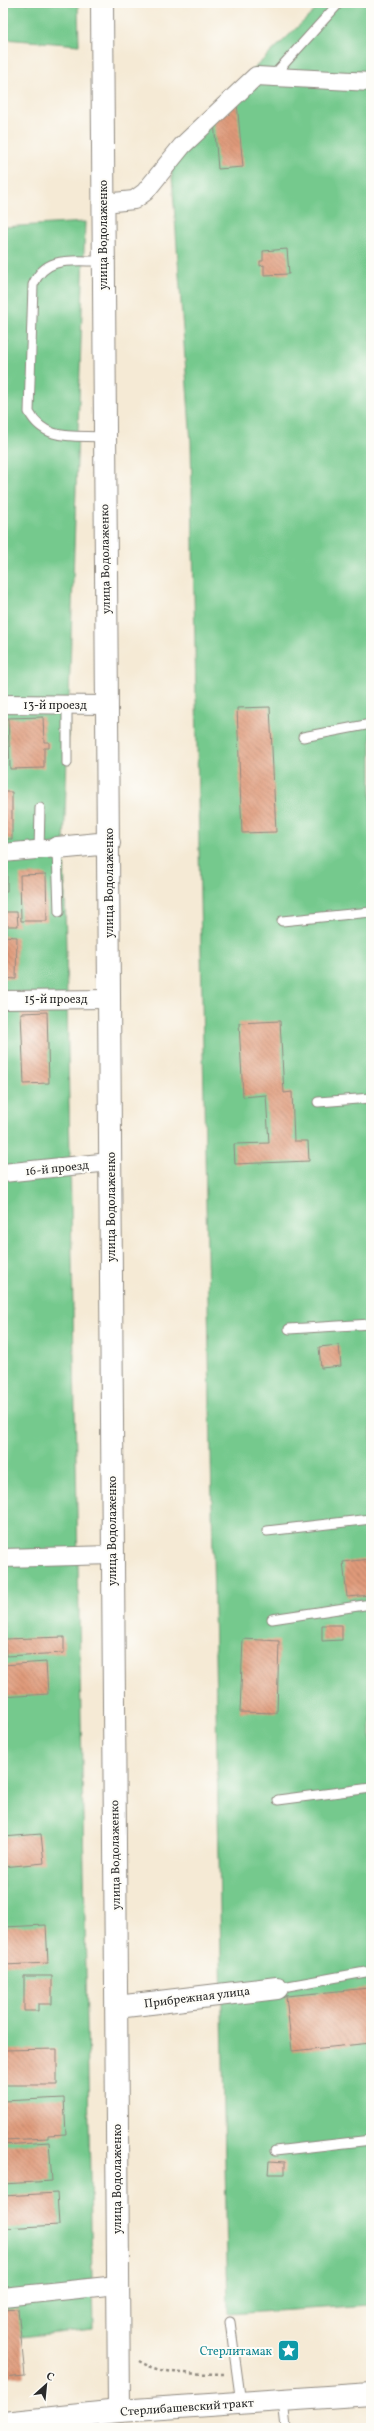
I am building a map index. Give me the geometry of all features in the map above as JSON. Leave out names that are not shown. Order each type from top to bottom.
[{"type":"main road","name":"улица Водолаженко","points":[[102,3],[119,2411]]},
{"type":"main road","points":[[48,850],[108,843]]},
{"type":"main road","name":"Прибрежная улица","points":[[117,2006],[277,1988]]},
{"type":"main road","name":"Стерлибашевский тракт","points":[[3,2423],[63,2422],[119,2411],[241,2404],[371,2394]]},
{"type":"street","points":[[104,204],[134,200],[145,192],[182,146],[256,76],[371,82]]},
{"type":"street","name":"13-й проезд","points":[[3,704],[106,705]]},
{"type":"street","points":[[3,852],[48,850]]},
{"type":"street","name":"15-й проезд","points":[[3,1000],[109,999]]},
{"type":"street","name":"16-й проезд","points":[[3,1173],[110,1162]]},
{"type":"street","points":[[3,1558],[112,1555]]},
{"type":"street","points":[[3,2297],[117,2285]]},
{"type":"lane","points":[[273,76],[339,3]]},
{"type":"lane","points":[[103,261],[54,263],[44,267],[38,274],[33,285],[29,412],[34,421],[53,434],[104,437]]},
{"type":"lane","points":[[67,704],[67,763]]},
{"type":"lane","points":[[303,737],[371,724]]},
{"type":"lane","points":[[40,808],[59,912]]},
{"type":"lane","points":[[282,920],[371,912]]},
{"type":"lane","points":[[318,1102],[371,1098]]},
{"type":"lane","points":[[289,1329],[371,1324]]},
{"type":"lane","points":[[267,1531],[371,1519]]},
{"type":"lane","points":[[272,1619],[371,1604]]},
{"type":"lane","points":[[278,1800],[371,1788]]},
{"type":"lane","points":[[277,1988],[371,1971]]},
{"type":"lane","points":[[275,2151],[371,2140]]},
{"type":"lane","points":[[230,2322],[241,2404]]},
{"type":"lane","points":[[283,2401],[286,2428]]},
{"type":"green space","points":[[3,3],[78,3],[79,45],[4,39]]},
{"type":"green space","points":[[323,3],[371,3],[371,2305],[228,2314],[191,443],[170,148]]},
{"type":"green space","points":[[85,222],[64,847],[93,2329],[3,2339],[3,227]]},
{"type":"building","points":[[237,103],[243,167],[218,169],[214,121]]},
{"type":"building","points":[[287,249],[289,274],[264,275],[264,265],[260,266],[260,261],[263,261],[263,251]]},
{"type":"building","points":[[3,324],[6,324],[6,341],[3,341]]},
{"type":"building","points":[[270,707],[276,832],[242,833],[237,708]]},
{"type":"building","points":[[43,717],[44,742],[49,742],[49,748],[44,748],[44,768],[10,769],[8,718]]},
{"type":"building","points":[[3,792],[12,792],[12,839],[3,839]]},
{"type":"building","points":[[3,871],[7,871],[7,892],[3,892]]},
{"type":"building","points":[[46,874],[47,921],[21,921],[20,875]]},
{"type":"building","points":[[4,912],[17,912],[18,926],[3,926]]},
{"type":"building","points":[[3,936],[17,937],[16,979],[3,978]]},
{"type":"building","points":[[47,1012],[49,1083],[24,1084],[21,1013]]},
{"type":"building","points":[[280,1021],[284,1093],[292,1092],[294,1141],[308,1141],[309,1161],[235,1164],[234,1144],[269,1143],[266,1095],[243,1097],[239,1023]]},
{"type":"building","points":[[339,1345],[341,1366],[321,1368],[319,1347]]},
{"type":"building","points":[[371,1559],[371,1595],[347,1597],[343,1562]]},
{"type":"building","points":[[322,1625],[342,1625],[342,1640],[322,1641]]},
{"type":"building","points":[[64,1637],[64,1653],[6,1656],[5,1639]]},
{"type":"building","points":[[243,1639],[279,1641],[277,1713],[240,1712]]},
{"type":"building","points":[[46,1662],[48,1694],[3,1697],[3,1665]]},
{"type":"building","points":[[41,1834],[44,1863],[3,1867],[3,1837]]},
{"type":"building","points":[[46,1925],[48,1963],[4,1965],[3,1927]]},
{"type":"building","points":[[24,1976],[52,1976],[52,2004],[38,2004],[38,2011],[24,2011]]},
{"type":"building","points":[[369,1988],[371,2043],[292,2051],[286,1996]]},
{"type":"building","points":[[57,2049],[57,2085],[3,2085],[3,2050]]},
{"type":"building","points":[[64,2098],[66,2134],[48,2135],[48,2138],[3,2140],[3,2101]]},
{"type":"building","points":[[49,2142],[52,2181],[3,2184],[3,2145]]},
{"type":"building","points":[[269,2161],[285,2162],[285,2174],[268,2174]]},
{"type":"building","points":[[57,2193],[59,2225],[4,2228],[3,2196]]},
{"type":"building","points":[[18,2309],[25,2376],[3,2378],[3,2310]]},
{"type":"place","name":"Стерлитамак","points":[[288,2351]]}]
